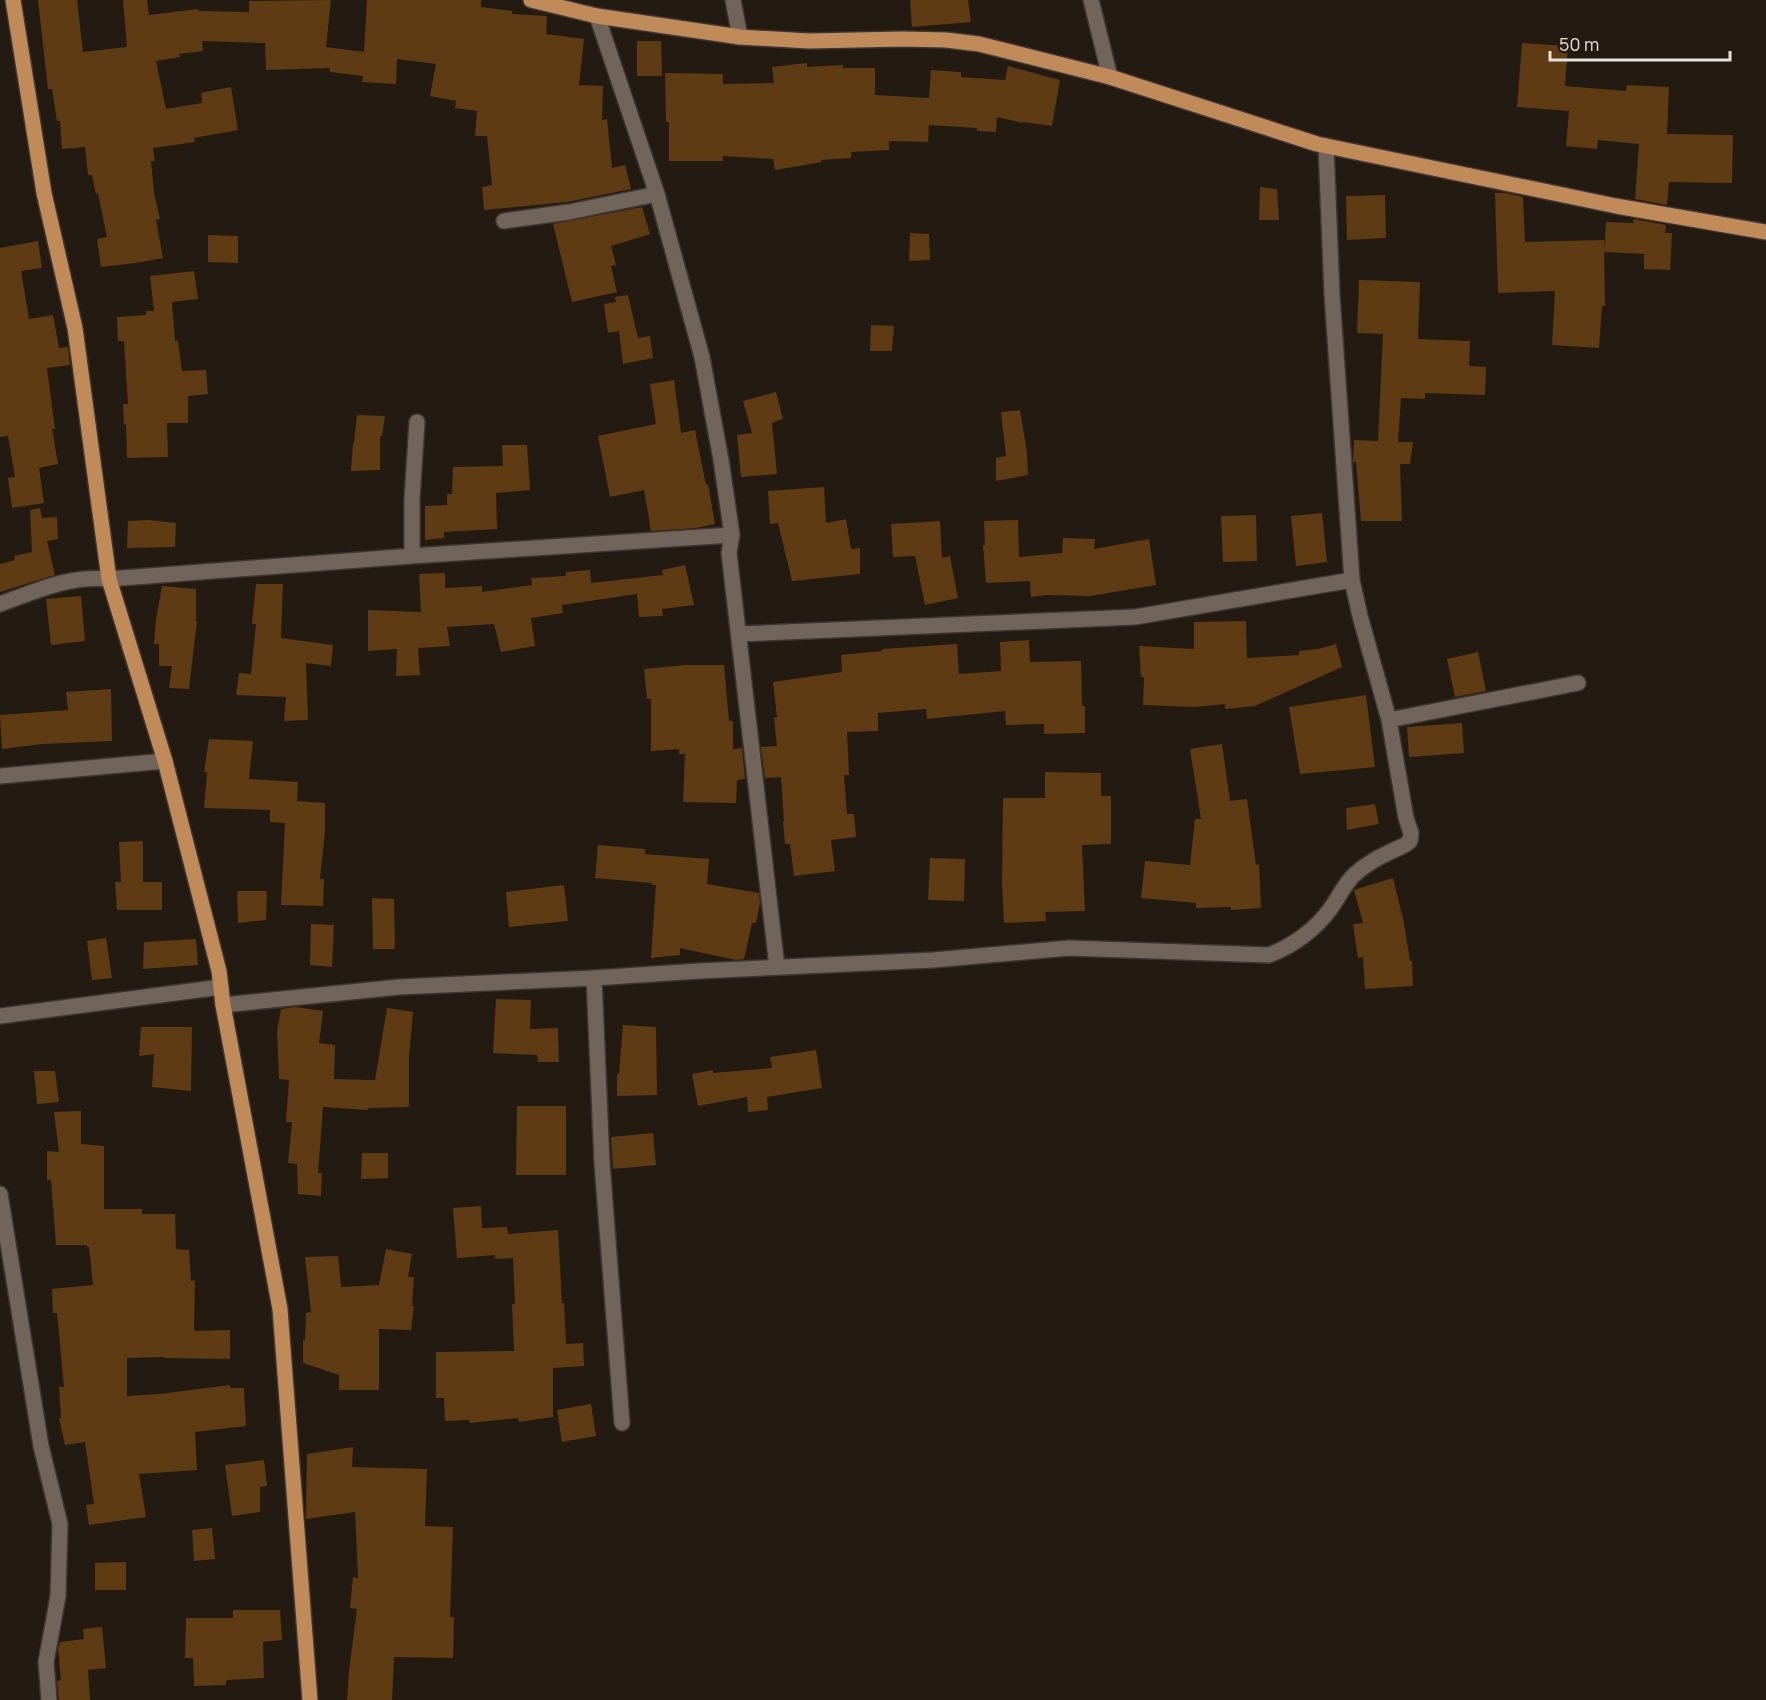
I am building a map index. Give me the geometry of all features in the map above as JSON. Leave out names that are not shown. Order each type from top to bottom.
[{"type":"main road","points":[[13,0],[44,193],[75,328],[109,579],[165,761],[219,971],[223,1005],[280,1309],[310,1700]]},
{"type":"main road","points":[[531,0],[597,16],[740,37],[809,40],[946,40],[979,44],[1110,76],[1326,146],[1616,206],[1766,232]]},
{"type":"street","points":[[733,0],[740,37]]},
{"type":"street","points":[[1091,0],[1110,76]]},
{"type":"street","points":[[597,16],[657,194],[702,357],[732,535],[729,554],[777,967]]},
{"type":"street","points":[[223,1005],[399,987],[933,960],[1069,948],[1269,956],[1285,949],[1316,926],[1352,877],[1365,866],[1405,846],[1410,841],[1411,833],[1406,818],[1389,720],[1352,580],[1332,295],[1326,146]]},
{"type":"street","points":[[504,221],[569,212],[657,194]]},
{"type":"street","points":[[412,556],[412,499],[417,422]]},
{"type":"street","points":[[0,604],[69,580],[732,535]]},
{"type":"street","points":[[740,634],[1135,617],[1352,580]]},
{"type":"street","points":[[1389,720],[1578,683]]},
{"type":"street","points":[[0,776],[165,761]]},
{"type":"street","points":[[594,978],[602,1163],[622,1424]]},
{"type":"street","points":[[0,1016],[221,987]]},
{"type":"street","points":[[0,1194],[41,1446],[60,1524],[58,1596],[46,1662],[49,1700]]},
{"type":"building","points":[[38,0],[77,0],[83,52],[127,47],[123,0],[147,0],[149,15],[198,9],[198,11],[249,12],[249,1],[331,0],[326,47],[364,52],[367,0],[481,0],[481,7],[512,11],[512,14],[547,16],[546,34],[584,39],[579,85],[603,86],[602,120],[607,119],[612,168],[625,165],[631,189],[567,202],[484,210],[482,187],[492,185],[487,136],[475,136],[477,111],[455,108],[456,101],[430,96],[436,64],[397,59],[396,84],[362,82],[363,76],[330,72],[330,68],[266,70],[265,43],[202,41],[203,51],[179,54],[180,57],[156,61],[166,109],[202,103],[201,93],[231,87],[238,130],[194,138],[195,142],[153,148],[155,161],[151,161],[154,193],[160,219],[156,220],[163,258],[101,267],[97,239],[107,237],[98,193],[96,194],[92,175],[88,175],[85,147],[62,149],[60,121],[57,121],[52,89],[48,89]]},
{"type":"building","points":[[910,0],[968,0],[971,22],[912,27]]},
{"type":"building","points":[[637,41],[661,41],[662,76],[637,76]]},
{"type":"building","points":[[1522,43],[1568,46],[1565,86],[1626,91],[1627,85],[1669,87],[1667,134],[1733,135],[1732,183],[1669,182],[1667,205],[1635,199],[1639,144],[1598,140],[1597,149],[1566,146],[1569,111],[1517,107]]},
{"type":"building","points":[[807,63],[807,67],[843,65],[843,68],[875,68],[875,95],[929,98],[931,70],[961,72],[961,77],[1005,80],[1008,66],[1060,80],[1052,126],[997,117],[996,132],[977,131],[977,128],[929,125],[928,142],[889,141],[889,150],[851,152],[851,158],[821,160],[822,162],[775,170],[773,159],[723,156],[723,161],[669,161],[665,73],[723,74],[723,84],[774,83],[772,67]]},
{"type":"building","points":[[1260,187],[1277,189],[1279,220],[1259,220]]},
{"type":"building","points":[[1495,193],[1523,197],[1525,242],[1604,240],[1605,306],[1602,306],[1599,348],[1552,345],[1555,291],[1498,293]]},
{"type":"building","points":[[1385,195],[1386,238],[1347,240],[1346,196]]},
{"type":"building","points":[[642,207],[650,234],[611,246],[616,265],[611,266],[617,292],[572,302],[553,224]]},
{"type":"building","points":[[1634,219],[1666,225],[1665,233],[1672,233],[1670,270],[1644,269],[1644,254],[1604,252],[1606,222],[1633,223]]},
{"type":"building","points":[[910,233],[929,234],[930,260],[909,261]]},
{"type":"building","points":[[208,235],[238,236],[238,263],[208,262]]},
{"type":"building","points":[[38,241],[42,268],[21,271],[29,319],[53,315],[59,348],[68,347],[70,365],[47,368],[55,429],[52,429],[58,464],[39,468],[44,503],[12,508],[8,478],[15,477],[8,436],[0,437],[0,248]]},
{"type":"building","points":[[194,271],[198,299],[172,302],[175,341],[178,341],[182,371],[206,370],[208,394],[188,396],[188,423],[167,423],[168,457],[127,458],[123,404],[128,404],[124,341],[118,341],[117,317],[146,315],[146,311],[154,311],[150,276]]},
{"type":"building","points":[[1359,280],[1420,282],[1418,339],[1470,341],[1469,366],[1486,367],[1485,395],[1425,393],[1425,399],[1401,398],[1398,442],[1413,442],[1410,464],[1400,464],[1402,521],[1361,521],[1356,462],[1353,462],[1354,440],[1378,441],[1383,334],[1357,333]]},
{"type":"building","points":[[628,295],[638,338],[650,336],[653,358],[623,364],[619,331],[608,333],[604,304],[616,302],[615,297]]},
{"type":"building","points":[[871,325],[894,326],[892,351],[870,351]]},
{"type":"building","points":[[674,380],[681,433],[695,430],[715,524],[696,528],[651,531],[644,490],[610,497],[598,436],[656,424],[650,384]]},
{"type":"building","points":[[776,392],[783,419],[772,423],[777,474],[741,477],[737,435],[752,433],[743,401]]},
{"type":"building","points":[[1020,410],[1028,475],[996,481],[996,458],[1006,456],[1001,412]]},
{"type":"building","points":[[357,415],[385,416],[382,436],[380,436],[380,470],[351,471]]},
{"type":"building","points":[[502,445],[527,445],[530,490],[496,493],[497,529],[444,532],[444,538],[425,540],[425,506],[447,505],[447,494],[452,494],[453,467],[503,466]]},
{"type":"building","points":[[824,487],[826,523],[846,519],[851,549],[860,548],[860,574],[792,581],[778,523],[770,524],[768,491]]},
{"type":"building","points":[[40,508],[42,518],[57,517],[58,539],[47,541],[55,575],[0,592],[0,564],[15,560],[14,556],[32,552],[30,510]]},
{"type":"building","points":[[1322,513],[1327,562],[1296,566],[1291,516]]},
{"type":"building","points":[[1256,515],[1257,561],[1223,562],[1221,516]]},
{"type":"building","points":[[149,520],[176,523],[175,547],[127,548],[128,521]]},
{"type":"building","points":[[1018,520],[1019,557],[1062,553],[1063,538],[1095,539],[1094,549],[1149,539],[1156,585],[1090,596],[1031,597],[1030,581],[986,583],[984,521]]},
{"type":"building","points":[[940,521],[942,558],[950,556],[958,598],[925,605],[915,556],[893,557],[891,524]]},
{"type":"building","points":[[685,565],[694,605],[662,609],[663,616],[639,617],[637,594],[562,605],[563,613],[531,618],[535,646],[501,652],[494,624],[447,627],[450,646],[418,648],[420,675],[396,676],[397,649],[368,651],[368,610],[421,612],[419,574],[445,573],[445,588],[482,586],[482,592],[532,585],[531,578],[566,576],[566,572],[590,570],[591,583],[663,575],[662,570]]},
{"type":"building","points":[[256,584],[283,584],[281,638],[333,645],[331,666],[306,663],[308,720],[284,721],[286,697],[236,695],[239,673],[251,674],[256,624],[252,624]]},
{"type":"building","points":[[162,586],[196,589],[197,621],[189,689],[169,688],[172,666],[159,666],[159,644],[154,644]]},
{"type":"building","points":[[81,596],[85,641],[51,645],[46,599]]},
{"type":"building","points":[[1246,621],[1247,658],[1299,655],[1299,651],[1336,644],[1342,667],[1255,706],[1225,709],[1225,704],[1195,707],[1143,705],[1144,677],[1141,677],[1139,646],[1194,649],[1194,622]]},
{"type":"building","points":[[1029,640],[1030,662],[1081,661],[1085,733],[1044,734],[1044,724],[1006,725],[1005,711],[927,719],[926,709],[878,713],[878,731],[847,732],[849,775],[844,775],[847,814],[854,814],[856,837],[831,840],[835,871],[794,876],[790,844],[785,844],[781,777],[765,778],[761,747],[777,746],[774,718],[777,717],[773,682],[842,672],[841,655],[882,651],[882,649],[957,644],[959,674],[1001,671],[1000,642]]},
{"type":"building","points":[[1478,652],[1486,691],[1455,697],[1447,659]]},
{"type":"building","points":[[686,665],[724,665],[729,721],[733,721],[733,749],[742,748],[745,779],[737,780],[736,803],[683,802],[685,754],[679,754],[679,749],[651,751],[651,699],[647,699],[644,669]]},
{"type":"building","points":[[111,689],[112,741],[42,744],[2,749],[0,715],[68,710],[66,692]]},
{"type":"building","points":[[1366,695],[1375,767],[1300,774],[1289,707]]},
{"type":"building","points":[[1462,723],[1464,753],[1409,757],[1407,727]]},
{"type":"building","points":[[209,739],[253,741],[249,779],[298,782],[297,801],[325,803],[325,831],[320,879],[324,879],[323,906],[281,905],[285,823],[270,822],[270,810],[204,808],[207,772],[204,772]]},
{"type":"building","points":[[1222,744],[1230,801],[1247,799],[1256,865],[1259,864],[1261,908],[1231,910],[1231,907],[1196,908],[1196,903],[1141,898],[1145,861],[1190,865],[1195,819],[1201,819],[1190,749]]},
{"type":"building","points":[[1045,772],[1101,773],[1101,796],[1111,796],[1111,844],[1082,845],[1085,911],[1045,912],[1046,921],[1004,923],[1003,798],[1045,798]]},
{"type":"building","points":[[1375,804],[1379,824],[1347,830],[1346,808]]},
{"type":"building","points":[[143,841],[143,882],[162,882],[162,910],[117,910],[115,882],[121,882],[119,842]]},
{"type":"building","points":[[598,845],[645,849],[645,854],[709,859],[707,884],[759,893],[760,903],[756,923],[752,923],[744,959],[736,960],[680,948],[680,955],[651,958],[656,885],[595,878]]},
{"type":"building","points":[[930,858],[965,859],[964,901],[928,900]]},
{"type":"building","points":[[1393,878],[1410,961],[1412,961],[1413,986],[1365,989],[1363,957],[1358,958],[1353,924],[1363,923],[1354,890]]},
{"type":"building","points":[[564,885],[568,921],[509,927],[506,892]]},
{"type":"building","points":[[237,891],[267,891],[266,920],[238,923]]},
{"type":"building","points":[[372,898],[394,899],[395,949],[373,949]]},
{"type":"building","points":[[311,924],[334,925],[332,967],[310,965]]},
{"type":"building","points":[[106,938],[112,978],[92,980],[87,941]]},
{"type":"building","points":[[196,939],[198,965],[143,969],[144,942]]},
{"type":"building","points":[[496,999],[531,1000],[530,1029],[558,1028],[559,1062],[538,1062],[537,1055],[493,1053]]},
{"type":"building","points":[[296,1007],[323,1011],[319,1043],[335,1045],[334,1079],[375,1080],[387,1008],[413,1012],[409,1057],[409,1107],[368,1108],[368,1110],[323,1107],[318,1173],[322,1173],[321,1196],[298,1194],[297,1164],[288,1163],[292,1122],[286,1122],[289,1080],[279,1079],[277,1032],[281,1009]]},
{"type":"building","points":[[623,1025],[656,1027],[657,1095],[617,1096],[617,1074],[619,1074]]},
{"type":"building","points":[[141,1027],[192,1027],[191,1091],[152,1087],[154,1054],[139,1056]]},
{"type":"building","points":[[816,1050],[822,1088],[767,1097],[768,1110],[748,1112],[747,1097],[698,1106],[692,1074],[713,1070],[713,1073],[772,1068],[770,1057]]},
{"type":"building","points":[[34,1071],[55,1071],[59,1102],[37,1104]]},
{"type":"building","points":[[517,1106],[566,1106],[566,1175],[516,1175]]},
{"type":"building","points":[[81,1111],[81,1144],[104,1146],[104,1209],[142,1209],[142,1214],[175,1214],[176,1249],[189,1250],[191,1281],[195,1280],[194,1331],[230,1330],[230,1359],[127,1358],[127,1396],[230,1385],[230,1388],[244,1388],[246,1426],[195,1432],[197,1470],[139,1474],[146,1517],[89,1525],[86,1505],[94,1504],[85,1442],[65,1445],[59,1418],[61,1418],[59,1387],[64,1387],[57,1313],[53,1313],[52,1289],[93,1285],[89,1247],[87,1245],[56,1245],[51,1180],[47,1180],[47,1151],[59,1152],[54,1112]]},
{"type":"building","points":[[653,1133],[656,1165],[613,1169],[611,1137]]},
{"type":"building","points":[[362,1153],[388,1153],[388,1178],[361,1179]]},
{"type":"building","points":[[481,1206],[482,1228],[507,1227],[508,1234],[558,1230],[566,1344],[583,1343],[584,1366],[553,1368],[553,1417],[519,1422],[518,1418],[470,1423],[469,1420],[445,1421],[444,1398],[436,1398],[436,1352],[514,1351],[513,1258],[495,1259],[495,1255],[457,1258],[453,1208]]},
{"type":"building","points":[[386,1249],[412,1254],[408,1277],[414,1277],[411,1330],[379,1329],[379,1390],[339,1390],[339,1375],[303,1363],[306,1313],[311,1312],[305,1257],[338,1256],[341,1287],[379,1285]]},
{"type":"building","points":[[591,1404],[596,1436],[562,1442],[557,1410]]},
{"type":"building","points":[[353,1447],[352,1467],[427,1469],[425,1526],[453,1527],[450,1617],[454,1617],[453,1658],[394,1657],[392,1700],[347,1700],[357,1609],[350,1608],[353,1577],[358,1578],[355,1512],[306,1519],[307,1454]]},
{"type":"building","points":[[264,1460],[267,1486],[260,1487],[260,1512],[232,1516],[225,1465]]},
{"type":"building","points":[[212,1528],[215,1559],[194,1561],[192,1530]]},
{"type":"building","points":[[126,1562],[126,1590],[95,1590],[95,1563]]},
{"type":"building","points":[[233,1610],[280,1610],[282,1640],[263,1642],[264,1678],[226,1680],[226,1685],[194,1686],[193,1658],[185,1658],[186,1618],[233,1618]]},
{"type":"building","points":[[102,1627],[106,1668],[88,1670],[90,1700],[59,1700],[57,1681],[61,1680],[58,1649],[60,1642],[84,1639],[83,1629]]}]
